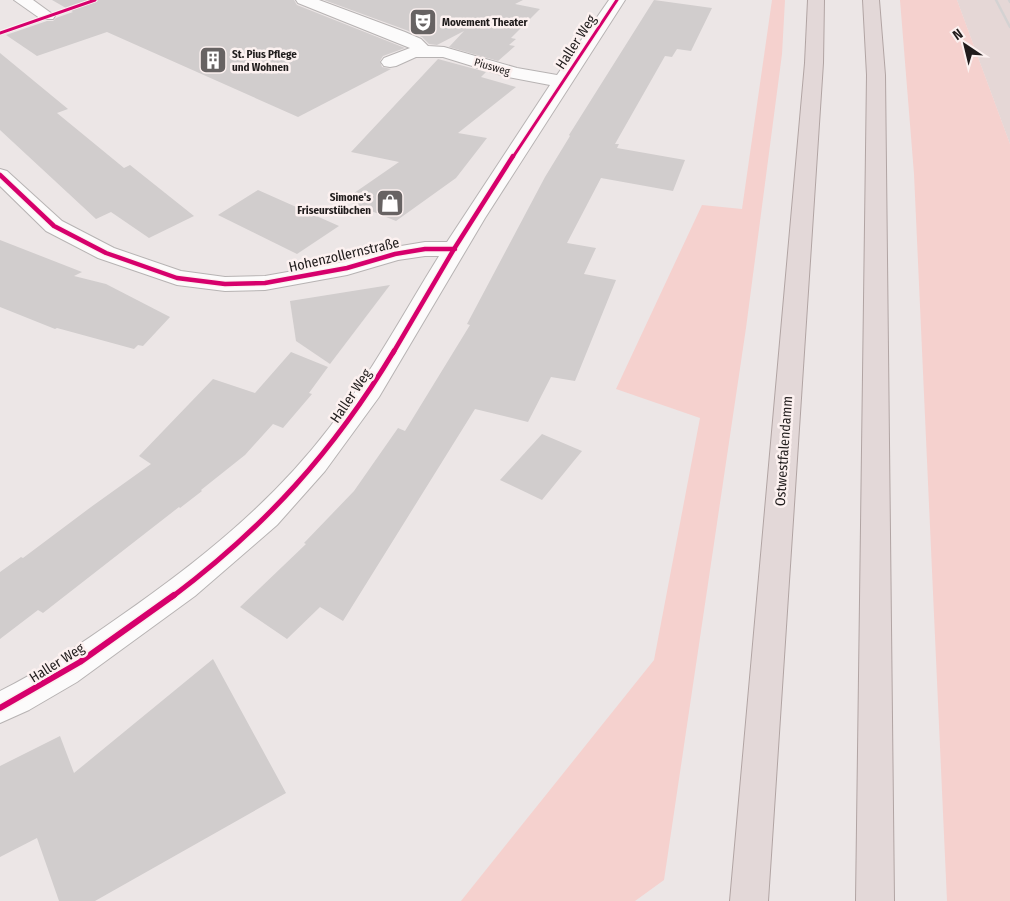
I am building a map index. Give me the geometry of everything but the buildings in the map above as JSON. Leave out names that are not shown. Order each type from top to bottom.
[{"type":"highway","name":"Ostwestfalendamm","points":[[749,901],[814,63],[816,0]]},
{"type":"highway","points":[[871,0],[876,75],[875,901]]},
{"type":"street","points":[[22,0],[47,16]]},
{"type":"street","name":"Piusweg","points":[[304,0],[399,36],[415,43],[422,50]]},
{"type":"street","name":"Haller Weg","points":[[0,708],[35,691],[153,611],[206,571],[266,517],[338,437],[368,394],[454,249],[617,0]]},
{"type":"street","name":"Piusweg","points":[[390,62],[401,55],[422,50],[444,52],[514,73],[563,82]]},
{"type":"street","name":"Hohenzollernstraße","points":[[0,175],[54,226],[106,253],[177,278],[226,284],[265,283],[347,268],[394,254],[425,249],[454,249]]},
{"type":"shaded area","points":[[772,0],[785,0],[782,54],[746,328],[664,880],[635,901],[461,901],[654,660],[700,418],[616,389],[702,205],[742,209]]},
{"type":"shaded area","points":[[900,0],[957,0],[1010,144],[1010,901],[947,901],[914,174]]},
{"type":"shaded area","points":[[957,0],[1010,0],[1010,144]]},
{"type":"railway","points":[[996,0],[1010,27]]},
{"type":"cycle path","points":[[0,33],[95,0]]},
{"type":"cycle path","points":[[0,708],[33,691],[80,662],[155,609],[213,565],[292,491],[354,414],[454,249],[617,0]]},
{"type":"cycle path","points":[[0,175],[54,226],[106,253],[177,278],[225,284],[265,283],[347,268],[395,254],[425,249],[455,249]]},
{"type":"place","name":"Movement Theater","points":[[423,22]]},
{"type":"place","name":"St. Pius Pflege und Wohnen","points":[[213,60]]},
{"type":"place","name":"Simone's Friseurstübchen","points":[[390,203]]}]
